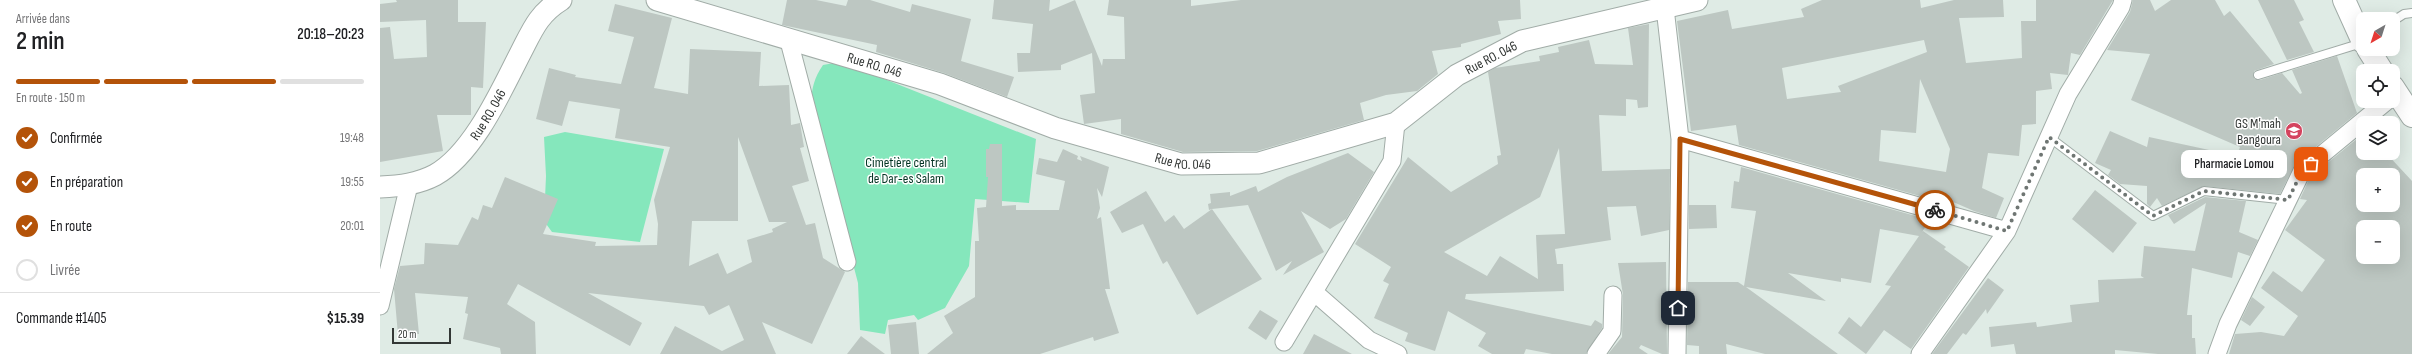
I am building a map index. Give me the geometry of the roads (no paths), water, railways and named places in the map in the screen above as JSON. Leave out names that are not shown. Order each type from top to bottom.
[{"type":"main road","points":[[2344,0],[2356,27]]},
{"type":"main road","points":[[2400,102],[2412,116]]},
{"type":"street","name":"Rue RO. 046","points":[[380,188],[409,185],[436,174],[459,154],[486,121],[536,24],[546,9],[561,0]]},
{"type":"street","name":"Rue RO. 046","points":[[657,0],[789,41],[940,84],[1055,128],[1181,164],[1259,163],[1396,123],[1457,76],[1522,41],[1697,0]]},
{"type":"street","points":[[1920,354],[2007,231],[2068,94],[2121,7],[2123,0]]},
{"type":"street","points":[[1665,8],[1680,139],[1677,354]]},
{"type":"street","points":[[789,41],[847,262]]},
{"type":"street","points":[[2217,354],[2228,324],[2302,171],[2376,108]]},
{"type":"street","points":[[1284,342],[1392,161],[1396,123]]},
{"type":"street","points":[[1680,139],[2007,231]]},
{"type":"street","points":[[380,306],[409,185]]},
{"type":"street","points":[[1314,292],[1369,340],[1398,354]]},
{"type":"street","points":[[1596,354],[1612,331],[1613,295]]},
{"type":"lane","points":[[2400,17],[2404,14],[2412,13]]},
{"type":"lane","points":[[2258,75],[2356,44]]},
{"type":"lane","points":[[2049,137],[2153,216],[2204,191],[2288,200]]},
{"type":"place","name":"GS M'mah Bangoura","points":[[2294,131]]},
{"type":"place","name":"Pharmacie Lomou","points":[[2311,164]]},
{"type":"park label","name":"Cimetière central de Dar-es Salam","points":[[906,170]]}]
